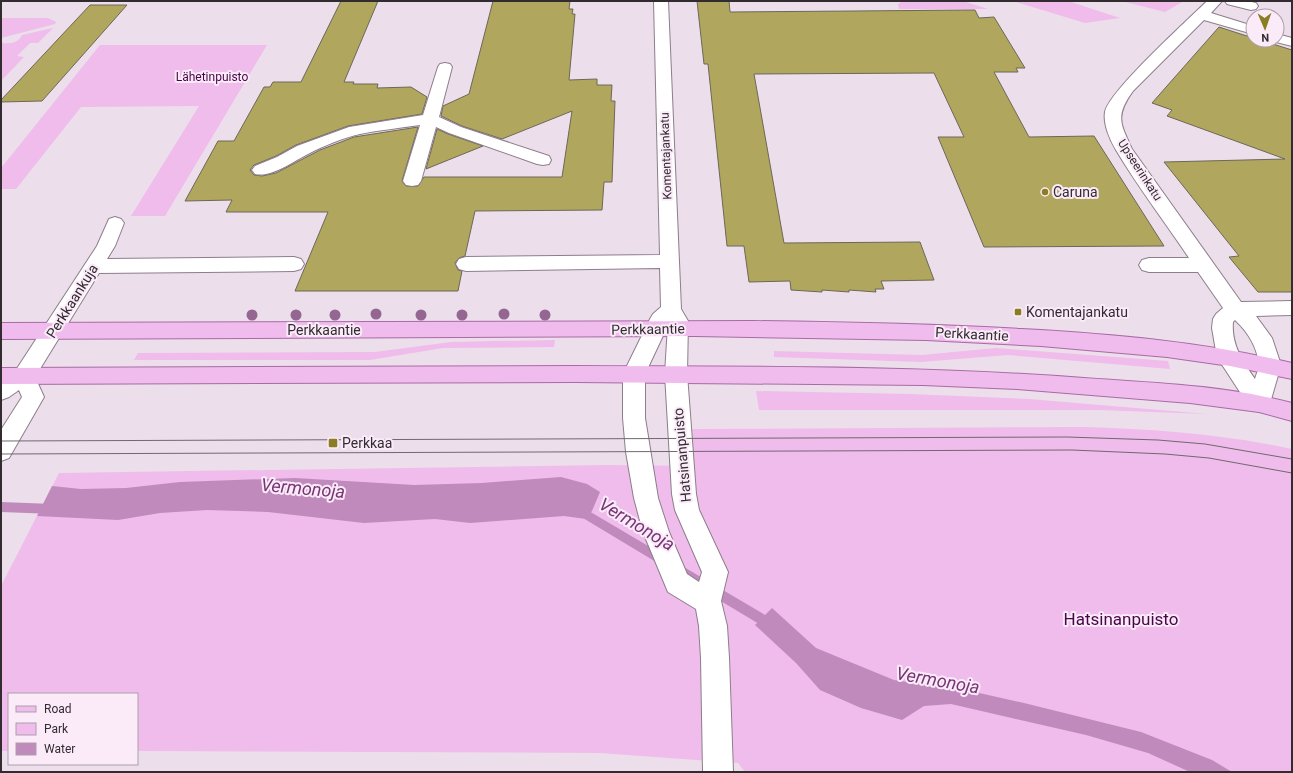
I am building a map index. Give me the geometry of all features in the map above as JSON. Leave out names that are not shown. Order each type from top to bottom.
[{"type":"main road","name":"Perkkaantie","points":[[1,331],[656,328],[674,319],[865,330],[984,334],[1105,342],[1228,357],[1292,371]]},
{"type":"main road","points":[[1,376],[676,374],[923,377],[1017,381],[1190,394],[1259,403],[1292,412]]},
{"type":"street","name":"Komentajankatu","points":[[661,1],[670,261],[674,319]]},
{"type":"street","name":"Upseerinkatu","points":[[1215,1],[1128,88],[1116,104],[1113,122],[1124,149],[1203,265],[1235,308],[1250,322],[1262,338],[1270,365]]},
{"type":"street","points":[[1232,1],[1251,6]]},
{"type":"street","points":[[1202,15],[1245,28]]},
{"type":"street","points":[[412,180],[431,119],[444,67]]},
{"type":"street","points":[[261,170],[303,150],[355,130],[431,119],[455,130],[543,160]]},
{"type":"street","name":"Perkkaankuja","points":[[24,376],[106,246],[114,223]]},
{"type":"street","points":[[466,264],[670,261]]},
{"type":"street","points":[[94,266],[294,264]]},
{"type":"street","points":[[1149,265],[1203,265]]},
{"type":"street","points":[[1259,403],[1228,357],[1222,328],[1223,319],[1235,308],[1292,308]]},
{"type":"street","name":"Hatsinanpuisto","points":[[674,319],[684,494],[687,510],[715,572],[708,601],[713,626],[718,772]]},
{"type":"street","points":[[656,328],[634,374],[634,418],[646,498],[656,532],[677,583],[708,601]]},
{"type":"street","points":[[1259,403],[1270,365]]},
{"type":"street","points":[[1,391],[24,376],[33,397],[1,451]]},
{"type":"green space","points":[[903,1],[963,1],[988,9],[899,9],[898,4]]},
{"type":"green space","points":[[1013,1],[1068,1],[1120,18],[1085,23]]},
{"type":"green space","points":[[1121,1],[1184,1],[1165,12]]},
{"type":"green space","points":[[1,18],[48,18],[56,22],[55,24],[1,38]]},
{"type":"green space","points":[[53,28],[38,43],[30,43],[17,56],[24,57],[1,81],[1,41],[3,43],[11,43],[18,40],[22,35]]},
{"type":"green space","name":"Lähetinpuisto","points":[[100,45],[267,45],[165,216],[131,216],[199,106],[81,107],[16,189],[1,189],[1,168]]},
{"type":"green space","points":[[555,340],[554,347],[443,348],[370,360],[134,360],[138,353],[375,352],[451,342]]},
{"type":"green space","points":[[996,348],[1168,361],[1170,369],[1008,355],[921,362],[774,357],[774,351],[922,355]]},
{"type":"green space","points":[[756,391],[910,394],[1029,399],[1207,414],[1100,410],[759,410]]},
{"type":"green space","name":"Hatsinanpuisto","points":[[1083,427],[1188,433],[1292,449],[1292,772],[745,772],[738,763],[600,753],[138,751],[138,693],[8,693],[8,751],[1,751],[1,586],[59,473],[607,465],[694,466],[692,429]]},
{"type":"water","points":[[561,477],[587,484],[600,492],[592,511],[586,519],[564,516],[470,523],[435,519],[364,523],[268,512],[207,510],[160,513],[118,520],[37,516],[52,486],[81,489],[126,488],[180,482],[295,478],[414,485],[482,483]]},
{"type":"water","points":[[772,608],[816,648],[894,680],[966,690],[1141,732],[1212,760],[1232,772],[1190,772],[1148,753],[1086,735],[951,704],[924,706],[902,720],[861,708],[820,690],[796,663],[755,625]]},
{"type":"building","points":[[341,1],[378,1],[344,82],[354,82],[353,84],[378,84],[377,88],[411,87],[427,97],[422,114],[348,126],[296,145],[276,156],[254,165],[250,170],[254,175],[262,176],[276,173],[320,150],[354,137],[418,127],[402,181],[406,186],[418,186],[424,177],[562,177],[572,111],[502,139],[462,126],[441,116],[443,106],[469,94],[493,1],[570,1],[569,9],[573,9],[572,14],[575,14],[569,80],[597,79],[597,85],[612,85],[611,101],[615,101],[612,182],[604,182],[602,210],[475,211],[465,256],[459,258],[455,263],[458,270],[462,271],[458,291],[295,291],[328,212],[226,212],[232,200],[185,201],[218,141],[234,141],[264,87],[270,87],[273,82],[301,82]]},
{"type":"building","points":[[697,1],[729,1],[730,12],[975,10],[979,18],[994,17],[1025,68],[1016,68],[1018,72],[994,72],[1029,137],[1094,136],[1164,246],[984,247],[938,137],[964,137],[934,73],[754,74],[784,243],[920,242],[934,280],[881,281],[884,289],[875,289],[876,292],[849,290],[849,292],[822,290],[822,292],[791,290],[790,281],[749,282],[744,246],[727,246],[708,64],[704,64]]},
{"type":"building","points":[[90,5],[127,5],[42,101],[1,102],[1,100]]},
{"type":"building","points":[[1219,27],[1245,35],[1245,48],[1285,48],[1292,50],[1292,292],[1258,292],[1229,257],[1239,256],[1164,162],[1285,159],[1167,116],[1172,110],[1152,103]]},
{"type":"building","points":[[437,129],[448,134],[483,146],[426,169]]},
{"type":"waterway","name":"Vermonoja","points":[[1,507],[53,509]]},
{"type":"waterway","name":"Vermonoja","points":[[577,509],[773,626]]},
{"type":"tram line","points":[[1,441],[1067,437],[1158,440],[1205,444],[1292,459]]},
{"type":"tram line","points":[[1,454],[1072,450],[1165,454],[1209,458],[1292,473]]},
{"type":"place","name":"Caruna","points":[[1045,192]]},
{"type":"place","name":"Komentajankatu","points":[[1018,312]]},
{"type":"place","name":"Perkkaa","points":[[333,443]]}]
